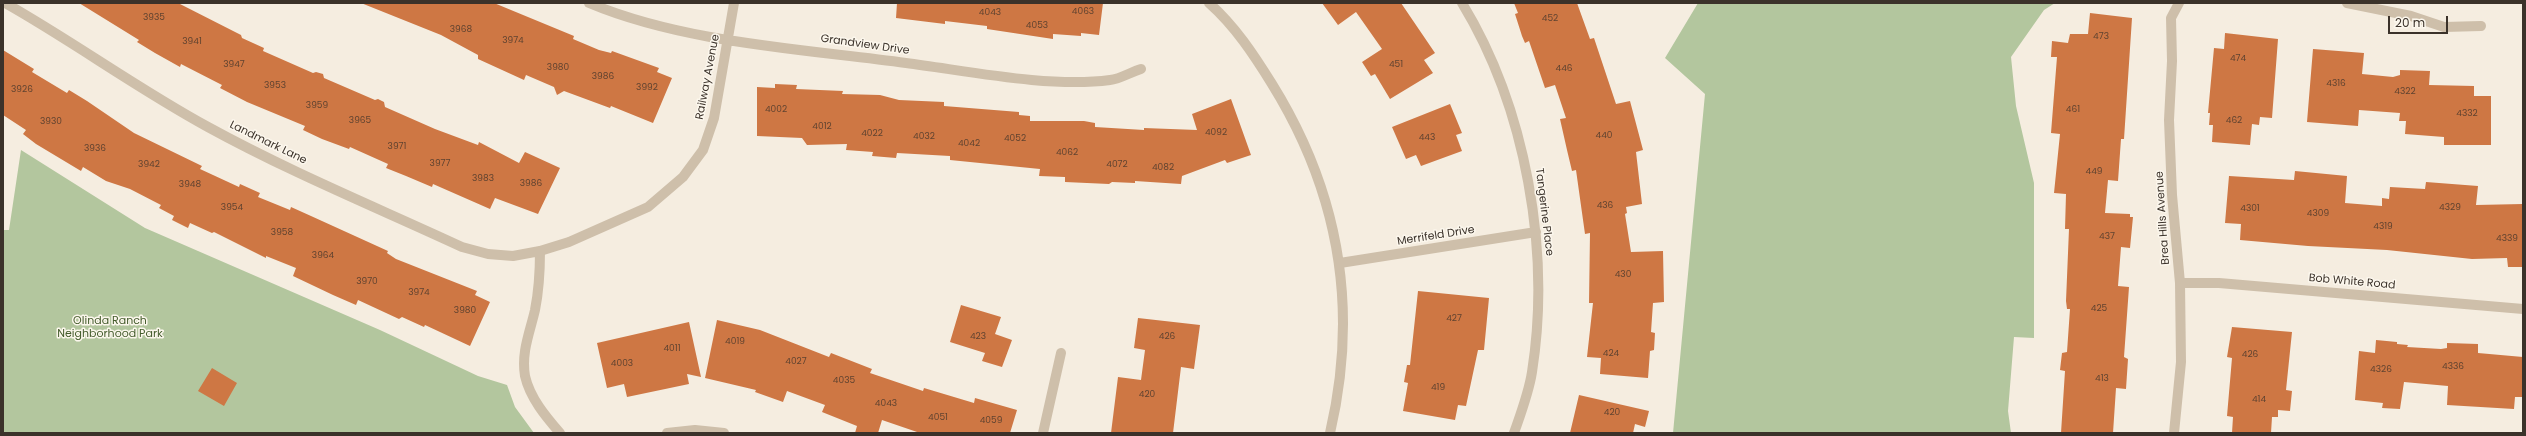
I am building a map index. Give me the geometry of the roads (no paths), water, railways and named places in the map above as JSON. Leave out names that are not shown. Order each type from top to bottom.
[{"type":"street","name":"Landmark Lane","points":[[5,3],[209,128],[289,167],[462,247],[488,254],[513,256],[540,252]]},
{"type":"street","name":"Grandview Drive","points":[[589,3],[620,16],[661,27],[728,39],[1021,78],[1084,82],[1112,80],[1141,69]]},
{"type":"street","name":"Railway Avenue","points":[[540,252],[569,242],[648,207],[683,177],[703,150],[714,118],[734,3]]},
{"type":"street","points":[[1209,3],[1225,17],[1258,62],[1294,119],[1319,176],[1333,224],[1340,263],[1343,352],[1336,406],[1330,433]]},
{"type":"street","name":"Tangerine Place","points":[[1462,3],[1488,55],[1510,111],[1523,153],[1536,232],[1539,290],[1537,332],[1532,373],[1514,433]]},
{"type":"street","name":"Brea Hills Avenue","points":[[2174,433],[2181,362],[2180,283],[2172,195],[2169,120],[2172,61],[2171,18],[2178,3]]},
{"type":"street","points":[[2347,3],[2411,16],[2444,27],[2481,26]]},
{"type":"street","name":"Merrifeld Drive","points":[[1340,263],[1536,232]]},
{"type":"street","points":[[540,252],[540,278],[525,349],[525,376],[534,398],[560,433]]},
{"type":"street","name":"Bob White Road","points":[[2180,283],[2219,283],[2523,309]]},
{"type":"street","points":[[1043,433],[1061,353]]},
{"type":"street","points":[[667,433],[695,430],[724,433]]},
{"type":"park label","name":"Olinda Ranch Neighborhood Park","points":[[110,327]]}]
